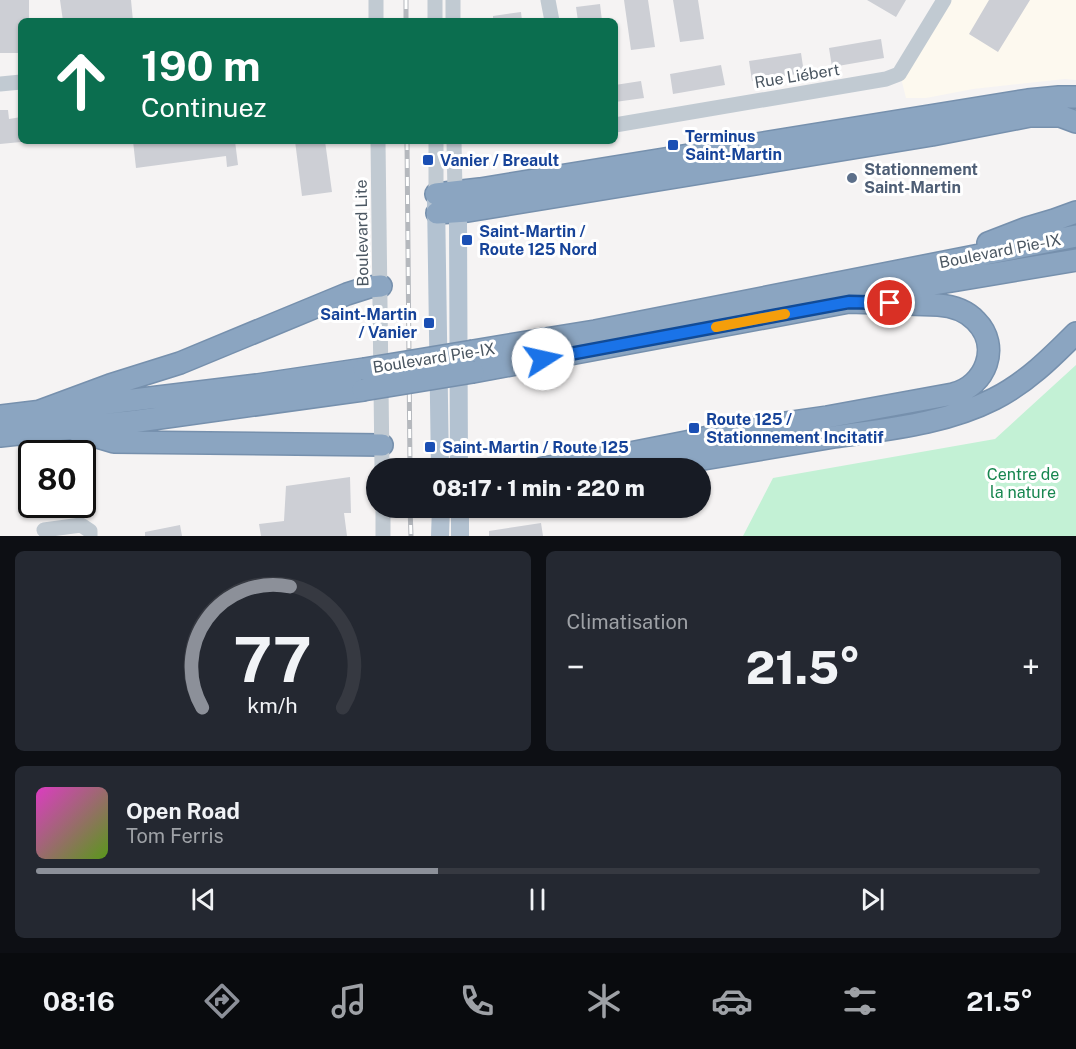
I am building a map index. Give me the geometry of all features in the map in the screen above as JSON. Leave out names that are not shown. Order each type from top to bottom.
[{"type":"highway","points":[[446,203],[993,105],[1076,97]]},
{"type":"highway","points":[[446,203],[921,137],[1030,116],[1060,116],[1076,122]]},
{"type":"highway","points":[[934,263],[1076,212]]},
{"type":"highway","name":"Boulevard Pie-IX","points":[[473,362],[606,329],[1076,236]]},
{"type":"highway","name":"Boulevard Pie-IX","points":[[0,436],[138,421],[363,379],[849,302],[928,285],[1076,260]]},
{"type":"highway","points":[[37,412],[110,385],[180,363],[347,294],[381,286]]},
{"type":"highway","points":[[603,458],[738,430],[827,417],[953,394],[975,383],[984,371],[988,357],[984,331],[963,311],[950,306],[930,304],[849,302]]},
{"type":"highway","points":[[709,458],[915,424],[959,414],[994,399],[1016,386],[1037,370],[1076,333]]},
{"type":"highway","name":"Boulevard Pie-IX","points":[[0,416],[257,385],[363,379]]},
{"type":"highway","points":[[68,429],[114,442],[382,445]]},
{"type":"main road","points":[[440,458],[446,203]]},
{"type":"main road","points":[[446,203],[459,458]]},
{"type":"main road","points":[[440,536],[441,518]]},
{"type":"main road","points":[[460,518],[460,536]]},
{"type":"street","points":[[376,0],[376,18]]},
{"type":"street","points":[[436,18],[443,0]]},
{"type":"street","points":[[443,0],[452,18]]},
{"type":"street","points":[[548,0],[551,18]]},
{"type":"street","name":"Rue Liébert","points":[[618,124],[886,79],[900,74],[944,0]]},
{"type":"street","points":[[0,84],[18,82]]},
{"type":"street","name":"Boulevard Lite","points":[[378,144],[382,458]]},
{"type":"street","points":[[436,144],[446,203]]},
{"type":"street","points":[[446,203],[454,144]]},
{"type":"street","points":[[383,518],[383,536]]},
{"type":"street","points":[[44,530],[81,525],[90,531],[90,536]]},
{"type":"shaded area","points":[[944,0],[1076,0],[1076,80],[1065,79],[973,89],[926,98],[906,98],[900,74]]},
{"type":"green space","name":"Centre de la nature","points":[[1076,365],[1076,536],[743,536],[773,478],[995,439]]},
{"type":"building","points":[[0,0],[29,0],[29,18],[18,18],[18,53],[0,53]]},
{"type":"building","points":[[60,0],[131,0],[133,18],[63,18]]},
{"type":"building","points":[[624,0],[648,0],[655,47],[631,50]]},
{"type":"building","points":[[673,0],[698,0],[704,39],[680,42]]},
{"type":"building","points":[[867,0],[906,0],[896,17]]},
{"type":"building","points":[[989,0],[1030,0],[998,52],[969,34]]},
{"type":"building","points":[[600,4],[602,18],[578,18],[576,7]]},
{"type":"building","points":[[521,12],[522,18],[493,18],[493,16]]},
{"type":"building","points":[[881,39],[884,58],[832,67],[829,48]]},
{"type":"building","points":[[801,53],[804,73],[752,81],[749,61]]},
{"type":"building","points":[[721,65],[725,85],[673,94],[670,74]]},
{"type":"building","points":[[641,81],[644,98],[618,102],[618,85]]},
{"type":"building","points":[[0,110],[8,110],[9,119],[18,118],[18,142],[0,144]]},
{"type":"building","points":[[133,144],[235,144],[238,165],[227,167],[226,156],[136,168]]},
{"type":"building","points":[[295,144],[325,144],[332,192],[302,196]]},
{"type":"building","points":[[350,477],[351,513],[344,513],[347,536],[261,536],[259,524],[284,521],[286,486]]},
{"type":"building","points":[[541,523],[543,536],[489,536],[489,531]]},
{"type":"building","points":[[180,525],[182,536],[145,536],[145,532]]},
{"type":"railway","points":[[406,0],[406,18]]},
{"type":"railway","points":[[407,144],[410,458]]},
{"type":"railway","points":[[410,518],[411,536]]},
{"type":"slow traffic","points":[[716,327],[785,314]]},
{"type":"place","name":"Terminus Saint-Martin","points":[[673,145]]},
{"type":"place","name":"Vanier / Breault","points":[[428,160]]},
{"type":"place","name":"Stationnement Saint-Martin","points":[[852,178]]},
{"type":"place","name":"Saint-Martin / Route 125 Nord","points":[[467,240]]},
{"type":"place","name":"Saint-Martin / Vanier","points":[[429,323]]},
{"type":"place","name":"Route 125 / Stationnement Incitatif","points":[[694,428]]},
{"type":"place","name":"Saint-Martin / Route 125","points":[[430,447]]},
{"type":"route","points":[[543,359],[849,302],[890,303]]}]
